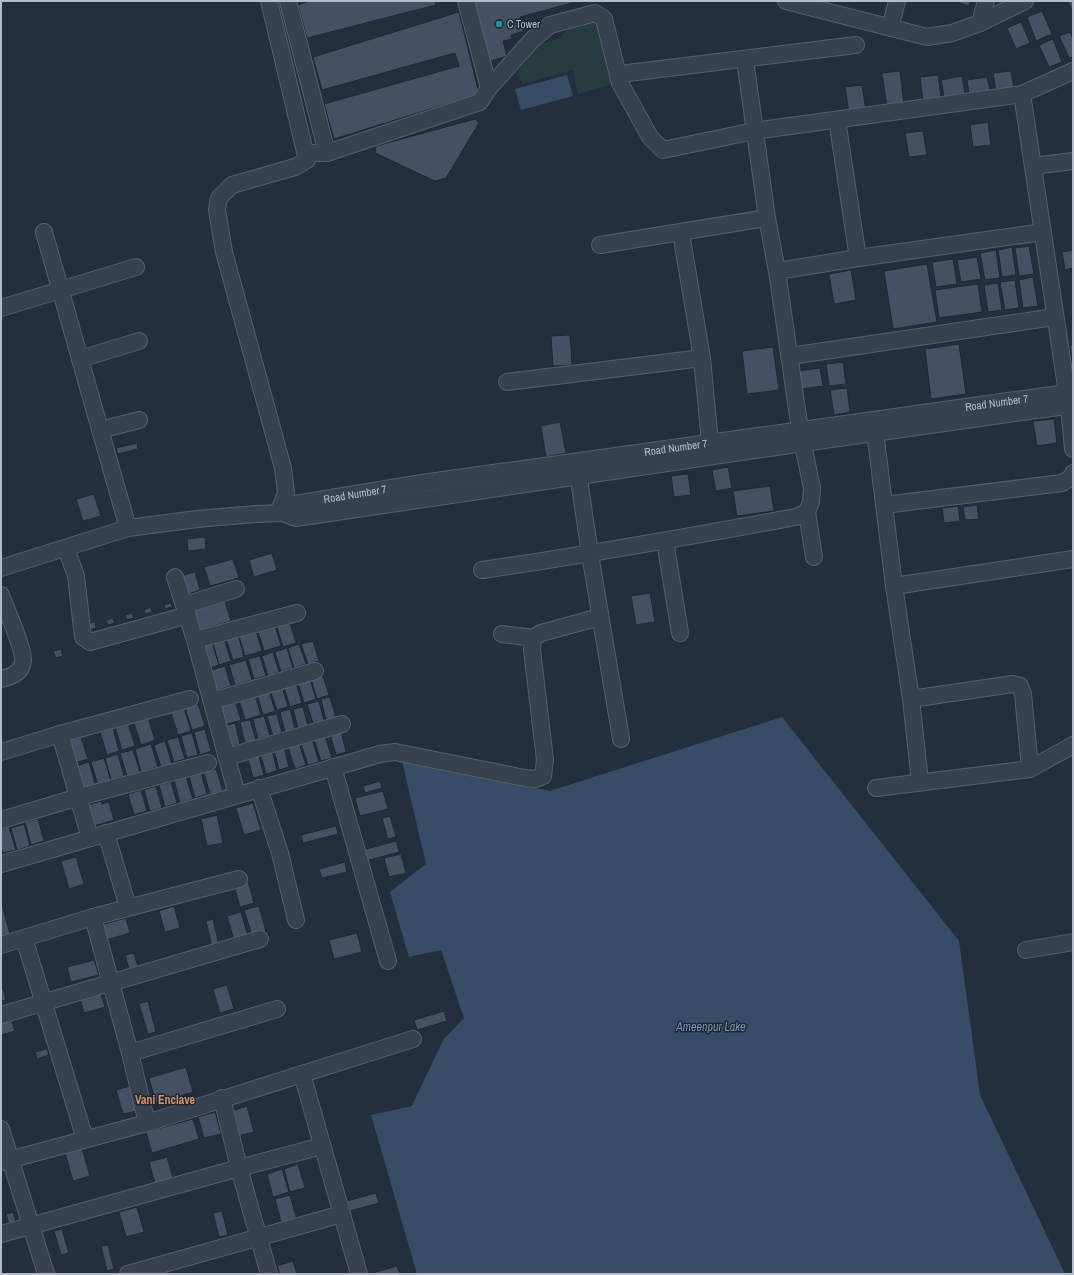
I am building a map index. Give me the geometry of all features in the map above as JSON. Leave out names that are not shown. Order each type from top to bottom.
[{"type":"street","points":[[268,1],[308,160],[296,166],[232,185],[219,198],[216,210],[224,252],[283,468],[286,493],[280,513]]},
{"type":"street","points":[[288,1],[328,153]]},
{"type":"street","points":[[466,1],[489,88]]},
{"type":"street","points":[[890,28],[897,1]]},
{"type":"street","points":[[980,23],[986,1]]},
{"type":"street","points":[[795,2],[927,37],[952,33],[980,23],[1025,1]]},
{"type":"street","points":[[306,153],[328,153],[480,102],[489,88],[533,39],[550,25],[593,7],[604,20],[620,83],[650,136],[663,150],[754,131],[1022,94],[1073,71]]},
{"type":"street","points":[[628,73],[856,46]]},
{"type":"street","points":[[745,60],[767,218],[777,271],[802,436],[812,488],[811,502],[807,512],[814,557]]},
{"type":"street","points":[[1022,94],[1055,317],[1070,399],[1073,449]]},
{"type":"street","points":[[837,120],[858,258]]},
{"type":"street","points":[[1033,166],[1073,161]]},
{"type":"street","points":[[600,245],[767,218]]},
{"type":"street","points":[[44,232],[128,528]]},
{"type":"street","points":[[777,271],[1043,232]]},
{"type":"street","points":[[681,233],[702,358],[711,450]]},
{"type":"street","points":[[1,308],[136,268]]},
{"type":"street","points":[[790,356],[1055,317]]},
{"type":"street","points":[[80,359],[140,341]]},
{"type":"street","points":[[507,382],[702,358]]},
{"type":"street","name":"Road Number 7","points":[[1,568],[128,528],[197,518],[280,513],[296,518],[493,481],[1070,399]]},
{"type":"street","points":[[100,430],[139,420]]},
{"type":"street","points":[[875,426],[894,586],[911,699],[920,782]]},
{"type":"street","points":[[578,469],[600,617],[621,739]]},
{"type":"street","points":[[884,505],[1062,483],[1072,477],[1073,473]]},
{"type":"street","points":[[482,570],[665,541],[796,517],[807,512]]},
{"type":"street","points":[[665,541],[680,634]]},
{"type":"street","points":[[66,548],[76,576],[84,637],[90,642],[186,610],[236,589]]},
{"type":"street","points":[[894,586],[1073,559]]},
{"type":"street","points":[[175,577],[196,640],[237,795]]},
{"type":"street","points":[[1,595],[22,650],[23,661],[21,669],[13,677],[1,679]]},
{"type":"street","points":[[196,640],[297,613]]},
{"type":"street","points":[[502,634],[533,638],[541,633],[600,617]]},
{"type":"street","points":[[1,864],[380,754],[395,752],[525,778],[535,779],[543,776],[545,760],[532,650],[533,638]]},
{"type":"street","points":[[212,701],[315,671]]},
{"type":"street","points":[[911,699],[1013,684],[1020,686],[1023,694],[1030,769]]},
{"type":"street","points":[[1,752],[60,734],[190,699]]},
{"type":"street","points":[[226,757],[342,724]]},
{"type":"street","points":[[60,734],[90,838]]},
{"type":"street","points":[[876,788],[1030,769],[1073,745]]},
{"type":"street","points":[[1,820],[79,797],[208,763]]},
{"type":"street","points":[[334,767],[388,961]]},
{"type":"street","points":[[259,788],[280,853],[296,920]]},
{"type":"street","points":[[106,833],[128,907]]},
{"type":"street","points":[[1,945],[93,916],[239,879]]},
{"type":"street","points":[[93,916],[130,1053],[147,1123]]},
{"type":"street","points":[[24,938],[85,1139]]},
{"type":"street","points":[[1,1015],[260,939]]},
{"type":"street","points":[[1026,950],[1073,942]]},
{"type":"street","points":[[130,1053],[277,1009]]},
{"type":"street","points":[[5,1160],[147,1123],[222,1098],[414,1039]]},
{"type":"street","points":[[302,1074],[359,1274]]},
{"type":"street","points":[[222,1098],[239,1168],[269,1274]]},
{"type":"street","points":[[1,1128],[5,1160],[31,1225],[46,1274]]},
{"type":"street","points":[[1,1234],[322,1146]]},
{"type":"street","points":[[128,1274],[342,1214]]},
{"type":"green space","points":[[592,19],[598,23],[612,84],[578,94],[573,70],[522,84],[518,70],[539,44],[560,39],[570,26]]},
{"type":"water","points":[[567,75],[573,96],[521,110],[515,89]]},
{"type":"water","name":"Ameenpur Lake","points":[[782,717],[959,941],[980,1095],[1065,1274],[417,1274],[371,1115],[412,1106],[443,1040],[464,1018],[441,950],[409,957],[390,892],[426,864],[402,761],[550,791]]},
{"type":"building","points":[[310,1],[435,1],[436,5],[307,38],[298,5]]},
{"type":"building","name":"C Tower","points":[[470,1],[579,1],[520,17],[524,31],[511,35],[512,39],[503,41],[507,56],[487,62]]},
{"type":"building","points":[[953,1],[970,1],[969,6]]},
{"type":"building","points":[[1068,1],[1073,1],[1073,12]]},
{"type":"building","points":[[1042,11],[1052,34],[1036,41],[1027,17]]},
{"type":"building","points":[[459,12],[479,94],[334,139],[324,104],[459,66],[455,53],[322,90],[313,57]]},
{"type":"building","points":[[1021,22],[1030,43],[1016,49],[1007,28]]},
{"type":"building","points":[[1070,32],[1073,39],[1073,57],[1069,58],[1059,36]]},
{"type":"building","points":[[1053,39],[1062,62],[1049,67],[1039,45]]},
{"type":"building","points":[[900,71],[904,105],[887,107],[882,73]]},
{"type":"building","points":[[1011,71],[1014,89],[996,92],[993,73]]},
{"type":"building","points":[[938,75],[941,98],[923,101],[920,77]]},
{"type":"building","points":[[962,76],[965,93],[944,97],[941,80]]},
{"type":"building","points":[[987,77],[990,90],[969,94],[967,80]]},
{"type":"building","points":[[862,85],[866,111],[849,113],[845,87]]},
{"type":"building","points":[[475,119],[479,123],[446,178],[435,181],[375,153],[376,146]]},
{"type":"building","points":[[988,122],[991,145],[973,147],[970,125]]},
{"type":"building","points":[[923,131],[927,155],[909,157],[905,133]]},
{"type":"building","points":[[1029,246],[1034,274],[1019,276],[1015,248]]},
{"type":"building","points":[[1012,247],[1016,275],[1002,277],[998,250]]},
{"type":"building","points":[[996,250],[1000,278],[985,280],[980,253]]},
{"type":"building","points":[[1073,250],[1073,268],[1065,270],[1062,252]]},
{"type":"building","points":[[977,257],[981,279],[961,282],[957,260]]},
{"type":"building","points":[[953,259],[957,284],[936,287],[932,262]]},
{"type":"building","points":[[927,264],[937,322],[893,329],[884,271]]},
{"type":"building","points":[[851,270],[856,300],[834,304],[829,274]]},
{"type":"building","points":[[1033,277],[1038,306],[1023,308],[1019,280]]},
{"type":"building","points":[[1015,280],[1019,308],[1005,310],[1000,282]]},
{"type":"building","points":[[998,283],[1002,310],[988,312],[984,285]]},
{"type":"building","points":[[978,284],[982,312],[939,318],[935,290]]},
{"type":"building","points":[[570,335],[572,365],[553,366],[551,336]]},
{"type":"building","points":[[959,344],[966,394],[931,399],[925,349]]},
{"type":"building","points":[[1070,345],[1073,345],[1073,369]]},
{"type":"building","points":[[773,347],[779,390],[747,394],[742,351]]},
{"type":"building","points":[[843,362],[846,384],[829,386],[826,364]]},
{"type":"building","points":[[820,368],[823,386],[802,389],[799,371]]},
{"type":"building","points":[[847,388],[850,412],[834,415],[830,390]]},
{"type":"building","points":[[1054,419],[1057,443],[1037,446],[1033,421]]},
{"type":"building","points":[[560,422],[566,453],[546,457],[541,426]]},
{"type":"building","points":[[137,443],[138,449],[118,454],[116,448]]},
{"type":"building","points":[[728,467],[732,488],[716,491],[712,470]]},
{"type":"building","points":[[688,474],[691,495],[674,497],[671,476]]},
{"type":"building","points":[[770,486],[774,511],[737,516],[733,491]]},
{"type":"building","points":[[94,494],[101,516],[83,521],[76,499]]},
{"type":"building","points":[[977,505],[979,519],[965,520],[963,507]]},
{"type":"building","points":[[958,506],[960,521],[944,523],[942,508]]},
{"type":"building","points":[[205,537],[206,549],[188,551],[187,539]]},
{"type":"building","points":[[272,553],[277,570],[254,577],[249,560]]},
{"type":"building","points":[[233,559],[239,578],[210,586],[204,567]]},
{"type":"building","points":[[195,572],[200,590],[183,596],[177,577]]},
{"type":"building","points":[[650,593],[655,622],[636,625],[631,596]]},
{"type":"building","points":[[224,598],[231,621],[197,631],[190,608]]},
{"type":"building","points":[[171,603],[172,607],[165,609],[164,605]]},
{"type":"building","points":[[151,607],[152,612],[145,614],[144,610]]},
{"type":"building","points":[[132,613],[134,618],[127,620],[125,615]]},
{"type":"building","points":[[113,618],[115,623],[108,625],[106,620]]},
{"type":"building","points":[[289,620],[296,643],[283,647],[276,624]]},
{"type":"building","points":[[95,622],[96,628],[89,630],[87,624]]},
{"type":"building","points":[[275,626],[281,646],[264,651],[258,631]]},
{"type":"building","points":[[256,631],[262,651],[245,656],[239,636]]},
{"type":"building","points":[[238,635],[244,657],[233,660],[226,638]]},
{"type":"building","points":[[224,639],[231,661],[219,665],[213,643]]},
{"type":"building","points":[[313,641],[319,661],[308,664],[301,644]]},
{"type":"building","points":[[212,643],[219,665],[207,669],[201,646]]},
{"type":"building","points":[[299,644],[306,664],[294,668],[288,648]]},
{"type":"building","points":[[287,648],[293,668],[281,672],[275,652]]},
{"type":"building","points":[[61,649],[63,656],[56,658],[53,651]]},
{"type":"building","points":[[273,652],[279,672],[268,676],[262,656]]},
{"type":"building","points":[[260,656],[266,676],[254,679],[248,659]]},
{"type":"building","points":[[246,660],[252,680],[235,685],[229,665]]},
{"type":"building","points":[[225,666],[231,686],[215,691],[209,671]]},
{"type":"building","points":[[323,676],[329,695],[317,699],[311,679]]},
{"type":"building","points":[[310,679],[316,699],[304,703],[298,683]]},
{"type":"building","points":[[296,683],[302,703],[290,707],[284,687]]},
{"type":"building","points":[[282,687],[288,707],[277,710],[270,690]]},
{"type":"building","points":[[269,691],[275,711],[263,715],[257,694]]},
{"type":"building","points":[[255,695],[261,715],[245,720],[239,700]]},
{"type":"building","points":[[330,697],[336,718],[326,720],[321,699]]},
{"type":"building","points":[[235,701],[241,720],[225,725],[219,705]]},
{"type":"building","points":[[319,701],[324,721],[313,723],[307,704]]},
{"type":"building","points":[[198,704],[205,726],[192,730],[185,707]]},
{"type":"building","points":[[303,707],[308,726],[298,728],[293,709]]},
{"type":"building","points":[[184,708],[191,731],[178,735],[171,712]]},
{"type":"building","points":[[290,709],[295,729],[285,732],[280,712]]},
{"type":"building","points":[[277,714],[282,733],[273,736],[267,716]]},
{"type":"building","points":[[264,716],[270,736],[258,739],[253,719]]},
{"type":"building","points":[[148,718],[155,740],[141,745],[134,723]]},
{"type":"building","points":[[250,720],[256,740],[245,743],[240,722]]},
{"type":"building","points":[[128,723],[135,746],[122,750],[115,727]]},
{"type":"building","points":[[235,723],[240,744],[229,747],[223,726]]},
{"type":"building","points":[[113,728],[119,751],[107,755],[100,732]]},
{"type":"building","points":[[205,729],[211,751],[200,755],[194,732]]},
{"type":"building","points":[[341,731],[346,752],[336,755],[330,734]]},
{"type":"building","points":[[192,733],[198,755],[187,758],[181,736]]},
{"type":"building","points":[[325,736],[332,758],[321,761],[314,739]]},
{"type":"building","points":[[81,737],[88,759],[75,763],[69,740]]},
{"type":"building","points":[[178,737],[185,759],[174,762],[167,740]]},
{"type":"building","points":[[312,739],[319,762],[308,765],[301,743]]},
{"type":"building","points":[[165,741],[172,764],[161,767],[154,745]]},
{"type":"building","points":[[299,743],[306,765],[295,769],[288,747]]},
{"type":"building","points":[[151,744],[158,767],[141,772],[135,749]]},
{"type":"building","points":[[284,747],[289,767],[279,770],[274,749]]},
{"type":"building","points":[[133,750],[140,772],[127,776],[120,753]]},
{"type":"building","points":[[272,750],[277,771],[266,774],[260,753]]},
{"type":"building","points":[[118,754],[124,776],[111,780],[105,758]]},
{"type":"building","points":[[259,756],[264,775],[253,778],[248,759]]},
{"type":"building","points":[[104,758],[111,781],[98,785],[91,762]]},
{"type":"building","points":[[89,762],[95,784],[82,788],[76,766]]},
{"type":"building","points":[[216,769],[223,791],[210,794],[204,773]]},
{"type":"building","points":[[201,773],[207,794],[195,798],[189,776]]},
{"type":"building","points":[[186,777],[193,799],[180,803],[174,780]]},
{"type":"building","points":[[380,781],[382,788],[365,793],[363,786]]},
{"type":"building","points":[[171,782],[177,803],[165,807],[159,785]]},
{"type":"building","points":[[156,786],[162,808],[150,811],[144,790]]},
{"type":"building","points":[[141,790],[147,811],[134,815],[128,794]]},
{"type":"building","points":[[383,791],[388,809],[360,816],[355,798]]},
{"type":"building","points":[[101,801],[102,804],[109,802],[114,820],[94,826],[88,805]]},
{"type":"building","points":[[253,803],[261,830],[244,835],[236,808]]},
{"type":"building","points":[[217,815],[223,843],[207,846],[201,819]]},
{"type":"building","points":[[390,816],[396,837],[388,839],[382,818]]},
{"type":"building","points":[[38,819],[44,841],[31,845],[25,822]]},
{"type":"building","points":[[24,824],[30,846],[17,850],[11,828]]},
{"type":"building","points":[[336,826],[338,834],[303,843],[301,835]]},
{"type":"building","points":[[9,827],[16,850],[3,853],[1,847],[1,829]]},
{"type":"building","points":[[396,841],[399,852],[366,861],[363,850]]},
{"type":"building","points":[[401,854],[406,873],[389,877],[384,858]]},
{"type":"building","points":[[76,857],[84,884],[69,889],[61,861]]},
{"type":"building","points":[[345,862],[347,872],[322,878],[319,869]]},
{"type":"building","points":[[248,881],[254,903],[240,907],[234,885]]},
{"type":"building","points":[[1,901],[10,934],[1,936]]},
{"type":"building","points":[[174,906],[180,928],[165,932],[159,911]]},
{"type":"building","points":[[259,906],[266,931],[252,935],[244,910]]},
{"type":"building","points":[[241,912],[248,936],[234,940],[227,916]]},
{"type":"building","points":[[126,918],[130,933],[106,940],[101,925]]},
{"type":"building","points":[[213,919],[219,945],[212,947],[206,921]]},
{"type":"building","points":[[357,933],[362,952],[334,959],[329,940]]},
{"type":"building","points":[[134,953],[138,967],[129,969],[125,955]]},
{"type":"building","points":[[94,960],[99,975],[71,982],[67,967]]},
{"type":"building","points":[[1,982],[6,1000],[1,1001]]},
{"type":"building","points":[[227,985],[234,1009],[220,1013],[213,989]]},
{"type":"building","points":[[100,992],[105,1007],[84,1013],[80,998]]},
{"type":"building","points":[[148,1001],[156,1032],[148,1034],[139,1004]]},
{"type":"building","points":[[444,1011],[447,1021],[417,1030],[414,1020]]},
{"type":"building","points":[[10,1016],[15,1031],[1,1035],[1,1019]]},
{"type":"building","points":[[47,1049],[49,1055],[37,1059],[35,1052]]},
{"type":"building","points":[[186,1067],[193,1092],[156,1103],[149,1078]]},
{"type":"building","points":[[130,1086],[137,1111],[123,1114],[116,1090]]},
{"type":"building","points":[[247,1106],[254,1132],[238,1136],[231,1111]]},
{"type":"building","points":[[215,1112],[221,1134],[204,1138],[198,1117]]},
{"type":"building","points":[[193,1119],[199,1139],[152,1153],[146,1132]]},
{"type":"building","points":[[82,1148],[90,1176],[73,1181],[65,1153]]},
{"type":"building","points":[[167,1157],[174,1182],[156,1187],[149,1162]]},
{"type":"building","points":[[298,1164],[305,1188],[290,1192],[284,1169]]},
{"type":"building","points":[[282,1169],[289,1192],[273,1197],[267,1174]]},
{"type":"building","points":[[376,1193],[379,1203],[350,1211],[347,1201]]},
{"type":"building","points":[[290,1195],[297,1220],[282,1225],[275,1199]]},
{"type":"building","points":[[137,1207],[144,1232],[126,1237],[119,1212]]},
{"type":"building","points":[[222,1211],[228,1235],[219,1237],[213,1213]]},
{"type":"building","points":[[13,1212],[17,1225],[10,1227],[6,1214]]},
{"type":"building","points":[[62,1229],[69,1253],[61,1255],[54,1231]]},
{"type":"building","points":[[108,1245],[114,1269],[107,1271],[101,1246]]},
{"type":"building","points":[[293,1261],[297,1274],[280,1274],[277,1266]]},
{"type":"building","points":[[397,1266],[400,1274],[369,1274]]},
{"type":"place","name":"C Tower","points":[[499,24]]},
{"type":"district","name":"Vani Enclave","points":[[165,1100]]}]
